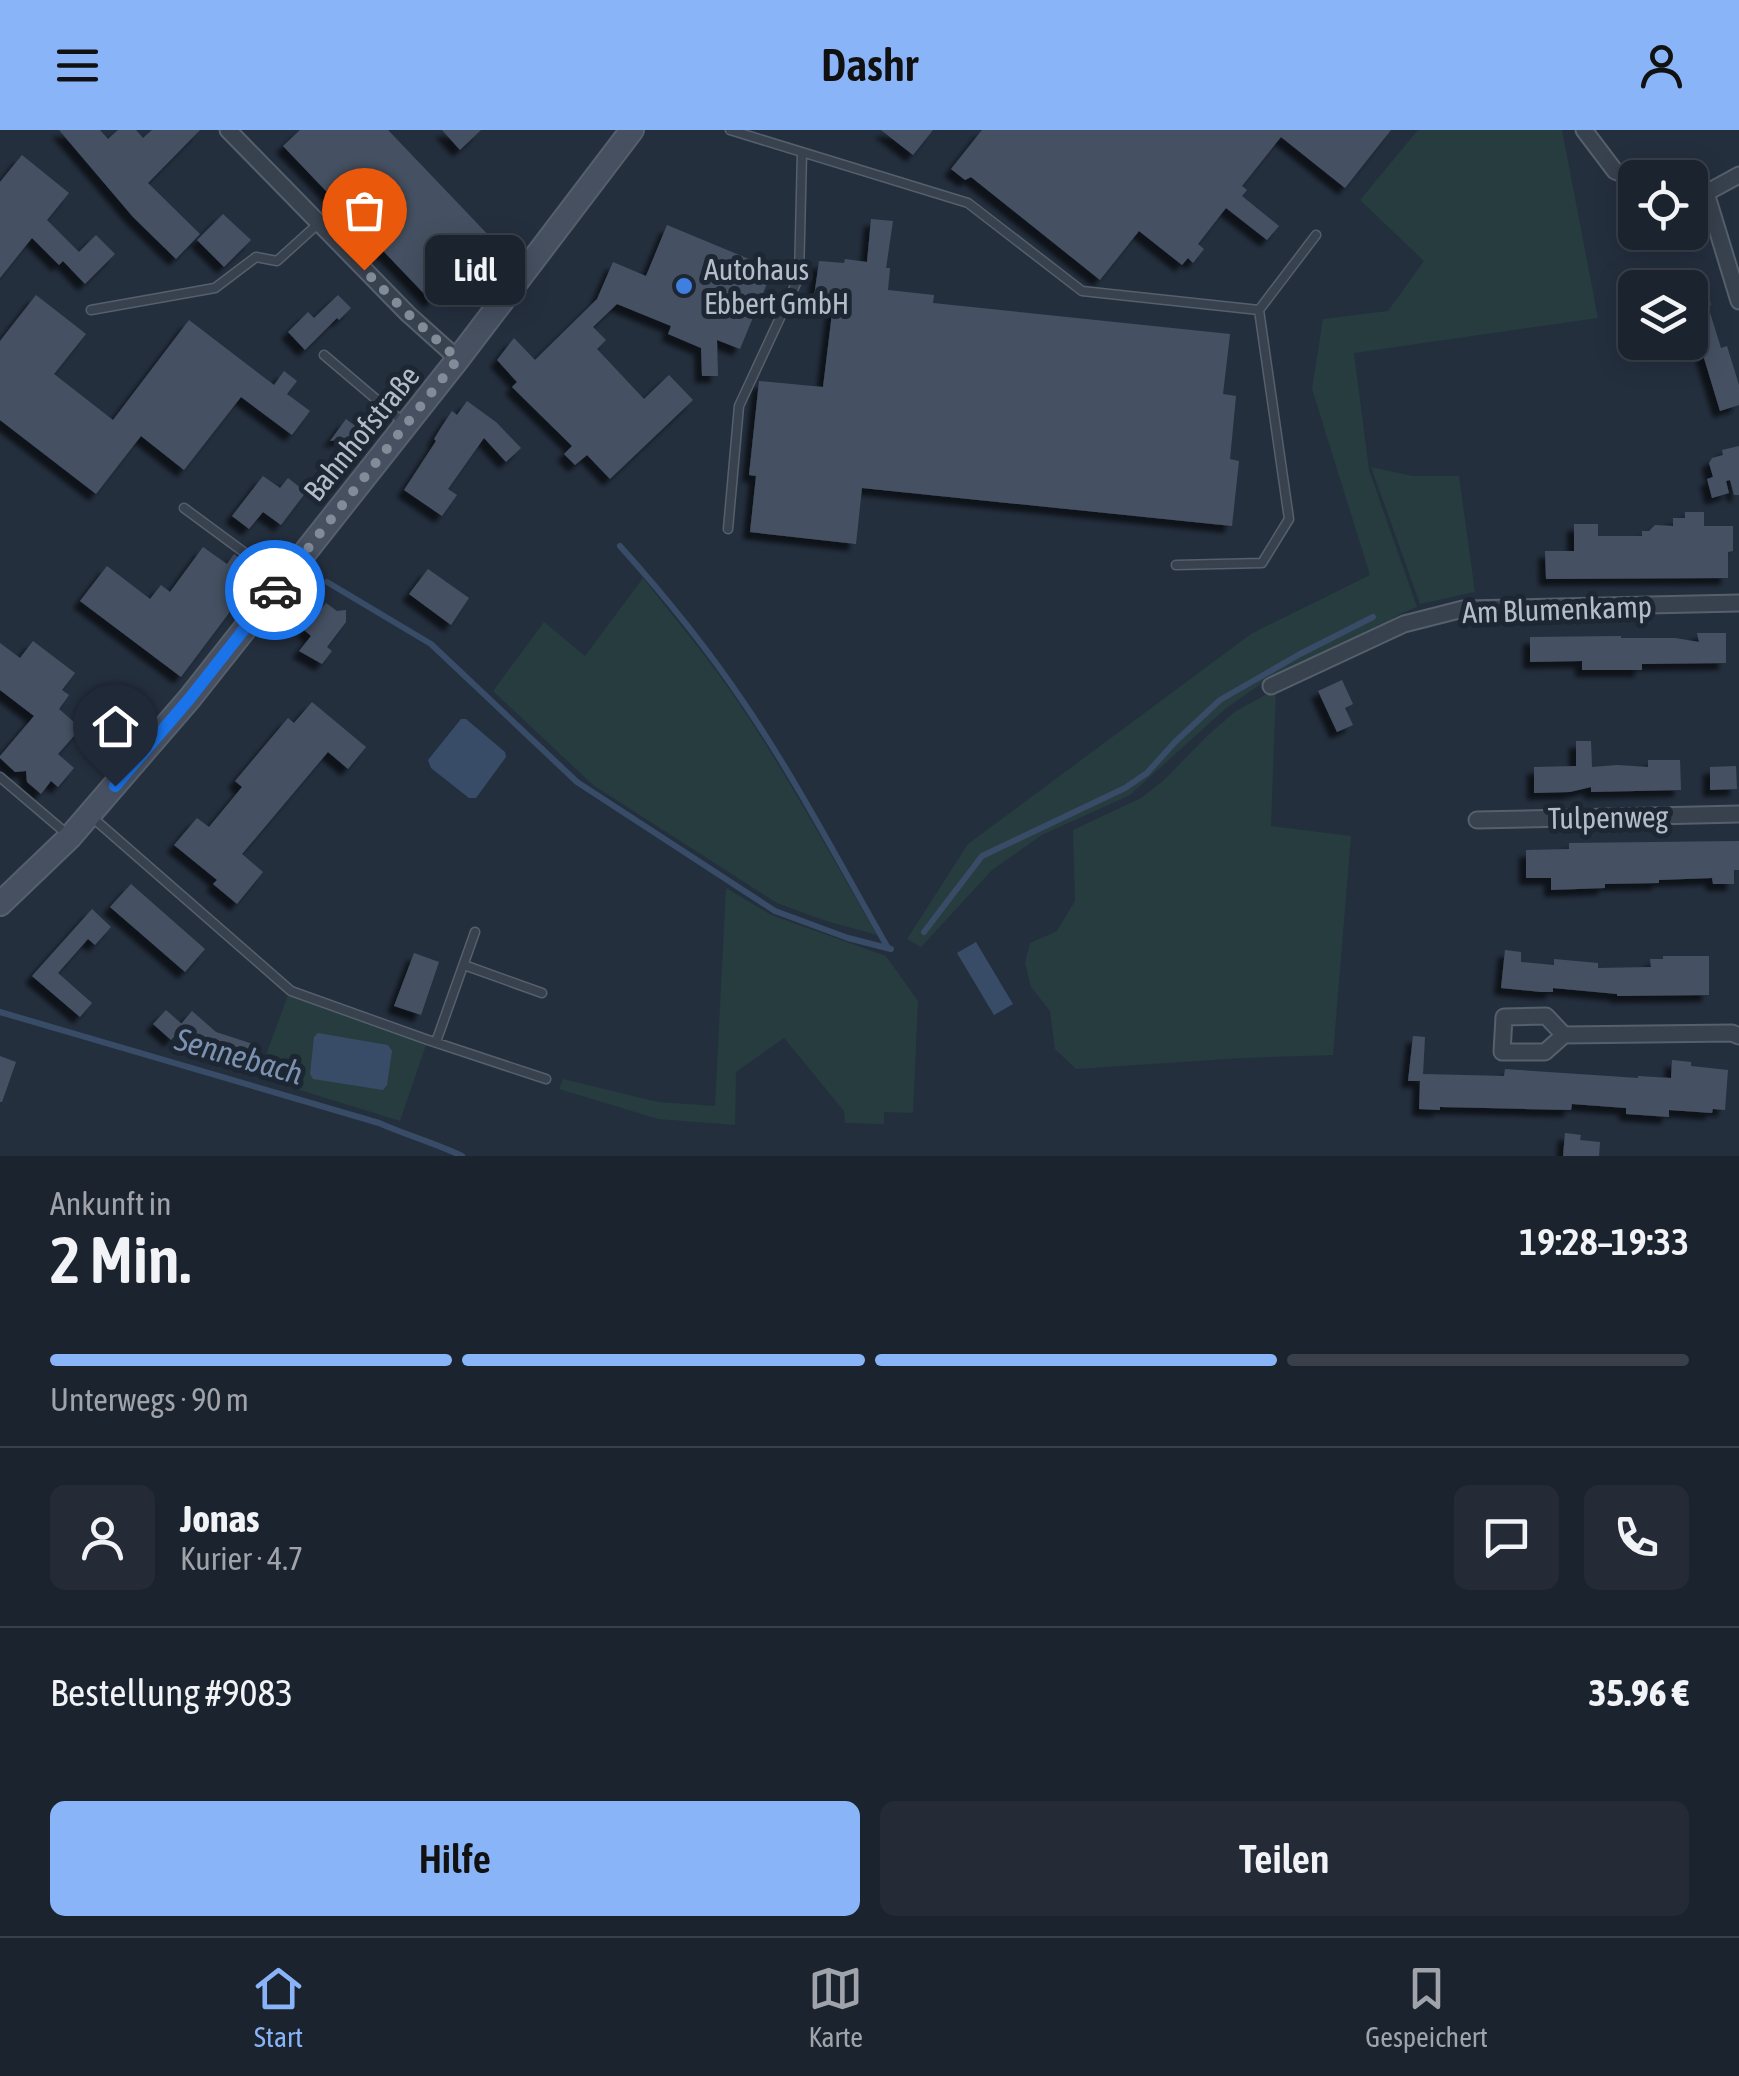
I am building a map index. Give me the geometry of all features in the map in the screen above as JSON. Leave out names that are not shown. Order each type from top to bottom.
[{"type":"main road","name":"Bahnhofstraße","points":[[3,902],[70,837],[190,698],[407,425],[632,130]]},
{"type":"street","points":[[228,130],[408,314],[458,359]]},
{"type":"street","points":[[1584,130],[1618,172]]},
{"type":"street","points":[[1708,189],[1739,175]]},
{"type":"street","points":[[1708,220],[1739,302]]},
{"type":"street","name":"Am Blumenkamp","points":[[1271,686],[1404,624],[1463,609],[1739,603]]},
{"type":"street","name":"Tulpenweg","points":[[1477,820],[1739,814]]},
{"type":"street","points":[[1564,1035],[1739,1036]]},
{"type":"lane","points":[[730,130],[968,203],[1082,291],[1258,310]]},
{"type":"lane","points":[[728,528],[739,406],[799,277],[802,153]]},
{"type":"lane","points":[[92,310],[215,288],[256,257],[277,261],[320,223]]},
{"type":"lane","points":[[1176,565],[1262,563],[1289,519],[1258,310],[1316,234]]},
{"type":"lane","points":[[324,355],[407,425]]},
{"type":"lane","points":[[184,508],[282,581]]},
{"type":"lane","points":[[0,777],[70,837]]},
{"type":"lane","points":[[90,815],[291,991],[546,1079]]},
{"type":"lane","points":[[436,1042],[476,932]]},
{"type":"lane","points":[[464,965],[542,992]]},
{"type":"green space","points":[[1418,130],[1562,130],[1598,318],[1354,353],[1369,470],[1417,607],[1268,679],[1225,709],[1130,795],[1042,835],[992,870],[921,947],[907,939],[968,844],[1251,634],[1370,575],[1312,389],[1323,319],[1388,311],[1424,261],[1360,200]]},
{"type":"green space","points":[[1371,467],[1412,476],[1459,476],[1475,592],[1420,604]]},
{"type":"green space","points":[[643,578],[717,672],[758,733],[877,935],[777,903],[593,785],[493,691],[544,622],[585,656]]},
{"type":"green space","points":[[1276,689],[1271,826],[1351,836],[1333,1055],[1076,1069],[1055,1049],[1050,1011],[1031,987],[1025,963],[1030,943],[1057,931],[1075,901],[1073,830],[1141,798],[1236,711]]},
{"type":"green space","points":[[726,888],[771,915],[886,956],[918,1001],[913,1113],[884,1112],[884,1124],[845,1123],[844,1111],[784,1038],[736,1072],[735,1125],[658,1119],[559,1089],[563,1079],[658,1102],[715,1106]]},
{"type":"green space","points":[[288,995],[426,1045],[400,1121],[258,1077]]},
{"type":"water","points":[[461,719],[466,719],[506,757],[476,798],[469,798],[431,768],[428,760]]},
{"type":"water","points":[[976,942],[1013,1004],[994,1015],[957,953]]},
{"type":"water","points":[[318,1033],[388,1045],[392,1051],[383,1090],[313,1079],[310,1074],[314,1037]]},
{"type":"building","points":[[59,130],[100,130],[108,139],[118,130],[136,130],[143,138],[152,130],[200,130],[148,183],[200,234],[176,259],[133,217]]},
{"type":"building","points":[[300,130],[388,130],[494,241],[431,301],[283,146]]},
{"type":"building","points":[[442,130],[481,130],[460,150]]},
{"type":"building","points":[[881,130],[933,130],[913,155]]},
{"type":"building","points":[[982,130],[1391,130],[1345,188],[1281,137],[1242,186],[1247,190],[1242,196],[1279,226],[1267,240],[1226,208],[1198,244],[1204,249],[1193,263],[1188,258],[1182,265],[1139,231],[1100,280],[971,177],[965,180],[951,169]]},
{"type":"building","points":[[22,155],[69,193],[47,220],[79,252],[96,235],[115,254],[85,284],[32,238],[0,278],[0,182]]},
{"type":"building","points":[[223,214],[251,240],[224,267],[197,240]]},
{"type":"building","points":[[871,219],[893,221],[886,268],[890,268],[888,290],[934,295],[933,303],[1230,334],[1223,394],[1236,396],[1230,459],[1239,461],[1232,526],[862,488],[856,544],[750,532],[756,476],[749,475],[759,381],[823,387],[833,305],[813,304],[819,261],[867,262]]},
{"type":"building","points":[[667,225],[773,269],[740,349],[717,340],[718,376],[702,376],[701,348],[668,334],[671,326],[617,304],[593,327],[606,340],[597,349],[644,399],[669,375],[693,400],[610,479],[587,455],[575,465],[564,454],[572,446],[512,387],[517,382],[497,360],[514,338],[535,360],[597,299],[613,262],[646,276]]},
{"type":"building","points":[[36,295],[86,334],[54,374],[113,420],[189,320],[274,385],[284,371],[297,381],[287,394],[310,411],[292,435],[241,397],[184,470],[141,436],[96,494],[0,420],[0,341]]},
{"type":"building","points":[[338,295],[351,308],[305,350],[288,332],[308,312],[314,318]]},
{"type":"building","points":[[1708,306],[1721,348],[1727,346],[1739,385],[1739,405],[1720,411],[1705,360],[1708,360]]},
{"type":"building","points":[[467,401],[496,422],[521,448],[506,462],[484,438],[448,489],[457,495],[442,516],[404,490],[452,411],[457,415]]},
{"type":"building","points":[[346,419],[367,435],[330,441]]},
{"type":"building","points":[[1739,446],[1739,495],[1734,495],[1730,480],[1726,481],[1729,493],[1712,498],[1707,479],[1713,477],[1709,463],[1723,455],[1722,450]]},
{"type":"building","points":[[263,476],[280,488],[288,478],[306,492],[281,525],[263,512],[249,529],[232,516]]},
{"type":"building","points":[[1685,512],[1704,512],[1704,526],[1733,526],[1728,578],[1546,579],[1545,551],[1574,551],[1574,524],[1598,524],[1598,536],[1642,536],[1642,531],[1655,525],[1673,526],[1673,518],[1685,518]]},
{"type":"building","points":[[203,547],[227,564],[234,554],[259,573],[181,677],[80,601],[107,566],[150,599],[161,585],[170,592]]},
{"type":"building","points":[[428,569],[469,598],[451,625],[409,594]]},
{"type":"building","points":[[326,603],[337,611],[346,610],[346,622],[327,647],[332,651],[322,664],[299,651],[311,636],[304,630]]},
{"type":"building","points":[[1697,633],[1726,633],[1726,663],[1642,664],[1642,670],[1582,670],[1582,661],[1530,662],[1530,637],[1621,636],[1699,642]]},
{"type":"building","points":[[33,641],[75,673],[62,690],[69,695],[59,709],[81,728],[58,754],[74,768],[58,787],[51,781],[41,794],[27,782],[26,771],[15,772],[0,758],[34,716],[0,690],[0,643],[20,658]]},
{"type":"building","points":[[1342,680],[1353,704],[1345,708],[1353,725],[1337,732],[1318,691]]},
{"type":"building","points":[[312,702],[366,747],[348,769],[328,752],[242,854],[263,872],[237,904],[213,884],[217,880],[174,845],[197,818],[209,827],[242,787],[235,781],[288,718],[294,723]]},
{"type":"building","points":[[1576,741],[1591,741],[1592,767],[1648,767],[1648,760],[1680,760],[1681,790],[1591,792],[1591,787],[1534,793],[1534,767],[1576,766]]},
{"type":"building","points":[[1736,766],[1737,789],[1710,790],[1710,767]]},
{"type":"building","points":[[1739,841],[1739,870],[1734,870],[1734,884],[1713,884],[1712,878],[1551,890],[1551,878],[1526,878],[1526,850],[1569,849],[1569,843]]},
{"type":"building","points":[[131,884],[205,949],[185,972],[110,907]]},
{"type":"building","points":[[92,909],[111,927],[95,945],[88,939],[58,973],[92,1003],[80,1017],[32,976]]},
{"type":"building","points":[[1505,950],[1521,952],[1521,962],[1554,965],[1554,959],[1598,963],[1598,968],[1651,967],[1650,959],[1663,956],[1709,956],[1709,995],[1617,996],[1553,988],[1553,992],[1541,992],[1501,988]]},
{"type":"building","points":[[414,953],[439,962],[421,1015],[394,1006]]},
{"type":"building","points":[[166,1010],[184,1026],[171,1040],[153,1024]]},
{"type":"building","points":[[192,1011],[216,1032],[256,1045],[251,1060],[205,1045],[181,1024]]},
{"type":"building","points":[[1413,1036],[1425,1037],[1423,1074],[1504,1076],[1505,1069],[1671,1078],[1672,1060],[1728,1070],[1725,1110],[1669,1110],[1669,1117],[1626,1114],[1626,1108],[1572,1104],[1571,1110],[1419,1109],[1420,1081],[1408,1081]]},
{"type":"building","points":[[0,1056],[16,1062],[2,1102],[0,1102]]},
{"type":"building","points":[[1565,1133],[1581,1135],[1580,1140],[1600,1142],[1599,1156],[1563,1156]]},
{"type":"waterway","points":[[620,546],[685,622],[744,703],[888,948]]},
{"type":"waterway","points":[[327,582],[431,644],[577,782],[775,911],[891,949]]},
{"type":"waterway","points":[[924,932],[982,856],[1125,788],[1147,773],[1220,700],[1373,617]]},
{"type":"waterway","name":"Sennebach","points":[[0,1012],[379,1123],[462,1156]]},
{"type":"way so far","points":[[275,590],[458,359],[364,270]]},
{"type":"place","name":"Lidl","points":[[364,270]]},
{"type":"place","name":"Autohaus Ebbert GmbH","points":[[684,286]]},
{"type":"route","points":[[115,786],[275,590]]}]
